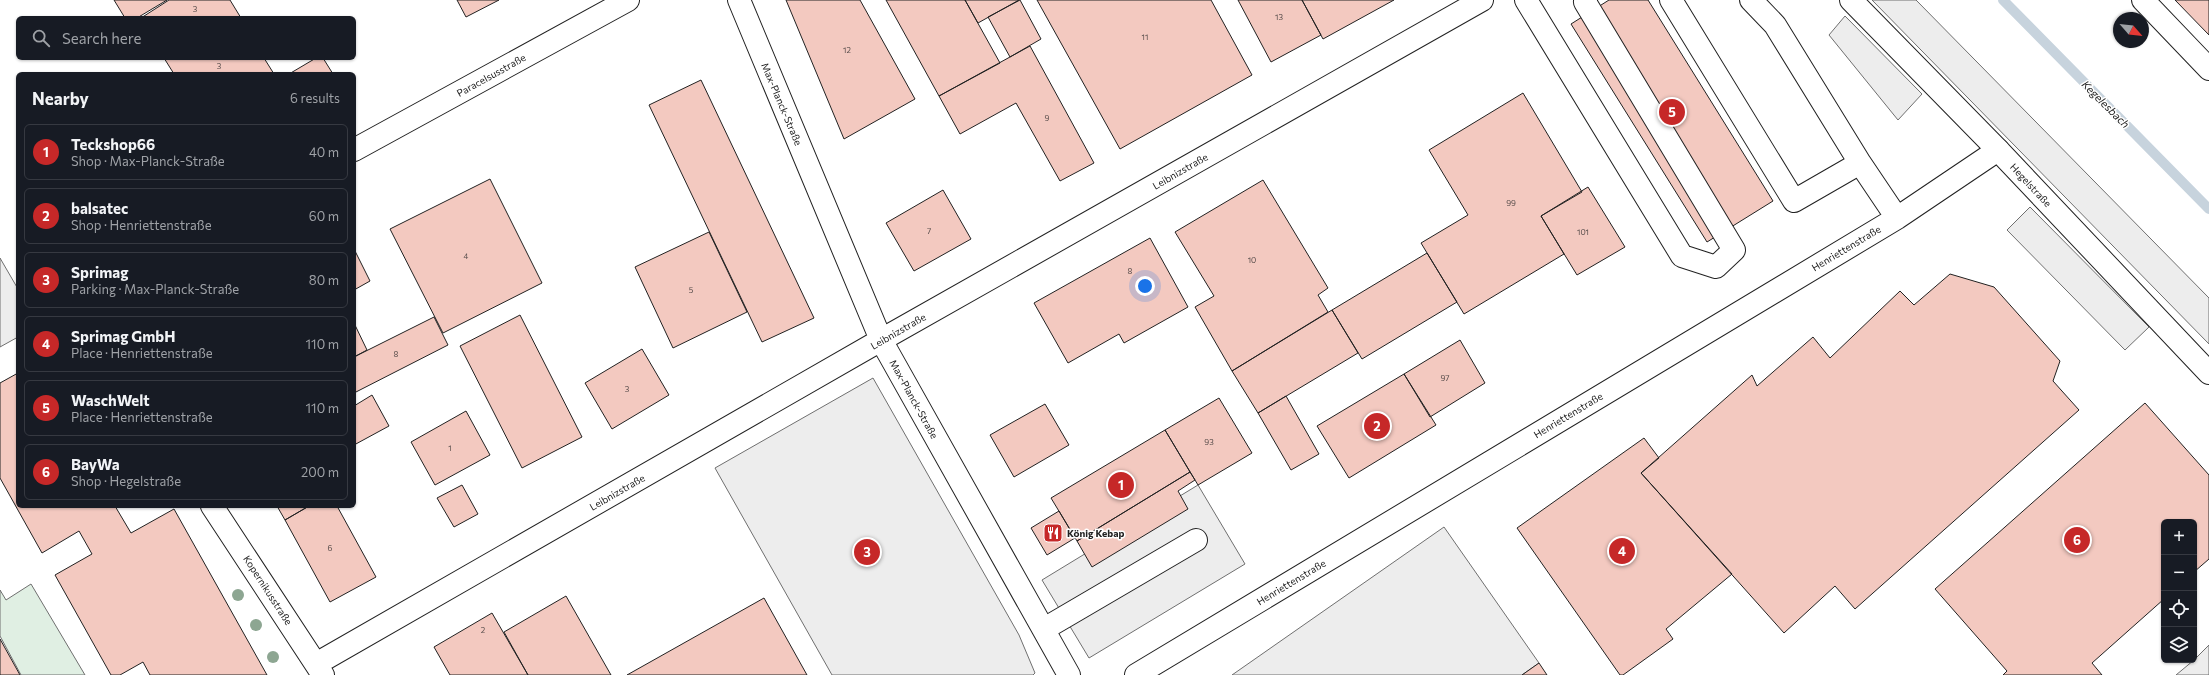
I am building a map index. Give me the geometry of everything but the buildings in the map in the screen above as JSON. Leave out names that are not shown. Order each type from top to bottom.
[{"type":"street","name":"Paracelsusstraße","points":[[356,149],[628,0]]},
{"type":"street","name":"Max-Planck-Straße","points":[[739,0],[882,340],[1069,675]]},
{"type":"street","name":"Leibnizstraße","points":[[320,670],[882,340],[1482,0]]},
{"type":"street","points":[[1526,0],[1682,256],[1716,267],[1734,250],[1585,2],[1586,0]]},
{"type":"street","points":[[1671,0],[1794,201],[1860,163]]},
{"type":"street","points":[[1751,0],[1775,25],[1860,163],[1897,218]]},
{"type":"street","name":"Hegelstraße","points":[[1851,0],[1998,150],[2209,373]]},
{"type":"street","points":[[2143,0],[2209,69]]},
{"type":"street","name":"Henriettenstraße","points":[[1136,675],[1897,218],[1998,150]]},
{"type":"street","name":"Kopernikusstraße","points":[[213,508],[320,670]]},
{"type":"street","points":[[1044,629],[1196,540]]},
{"type":"green space","points":[[31,584],[85,675],[21,675],[0,636],[0,590],[6,600]]},
{"type":"shaded area","points":[[1872,0],[1916,0],[2209,298],[2209,344]]},
{"type":"shaded area","points":[[1845,16],[1922,94],[1898,120],[1829,35]]},
{"type":"shaded area","points":[[2030,207],[2149,327],[2125,350],[2007,230]]},
{"type":"shaded area","points":[[0,258],[16,286],[16,338],[0,347]]},
{"type":"shaded area","points":[[873,378],[1019,635],[1035,673],[1033,675],[832,675],[715,468]]},
{"type":"shaded area","points":[[1198,485],[1245,564],[1089,658],[1042,580]]},
{"type":"shaded area","points":[[1444,527],[1539,663],[1522,675],[1232,675]]},
{"type":"shaded area","points":[[2209,645],[2209,675],[2176,675],[2190,663],[2197,663],[2197,657]]},
{"type":"waterway","name":"Kegelesbach","points":[[2003,0],[2209,209]]},
{"type":"place","name":"WaschWelt","points":[[1672,112]]},
{"type":"place","name":"balsatec","points":[[1377,426]]},
{"type":"place","name":"Teckshop66","points":[[1121,485]]},
{"type":"place","name":"König Kebap","points":[[1053,533]]},
{"type":"place","name":"BayWa","points":[[2077,540]]},
{"type":"place","name":"Sprimag GmbH","points":[[1622,551]]},
{"type":"place","name":"Sprimag","points":[[867,552]]}]
